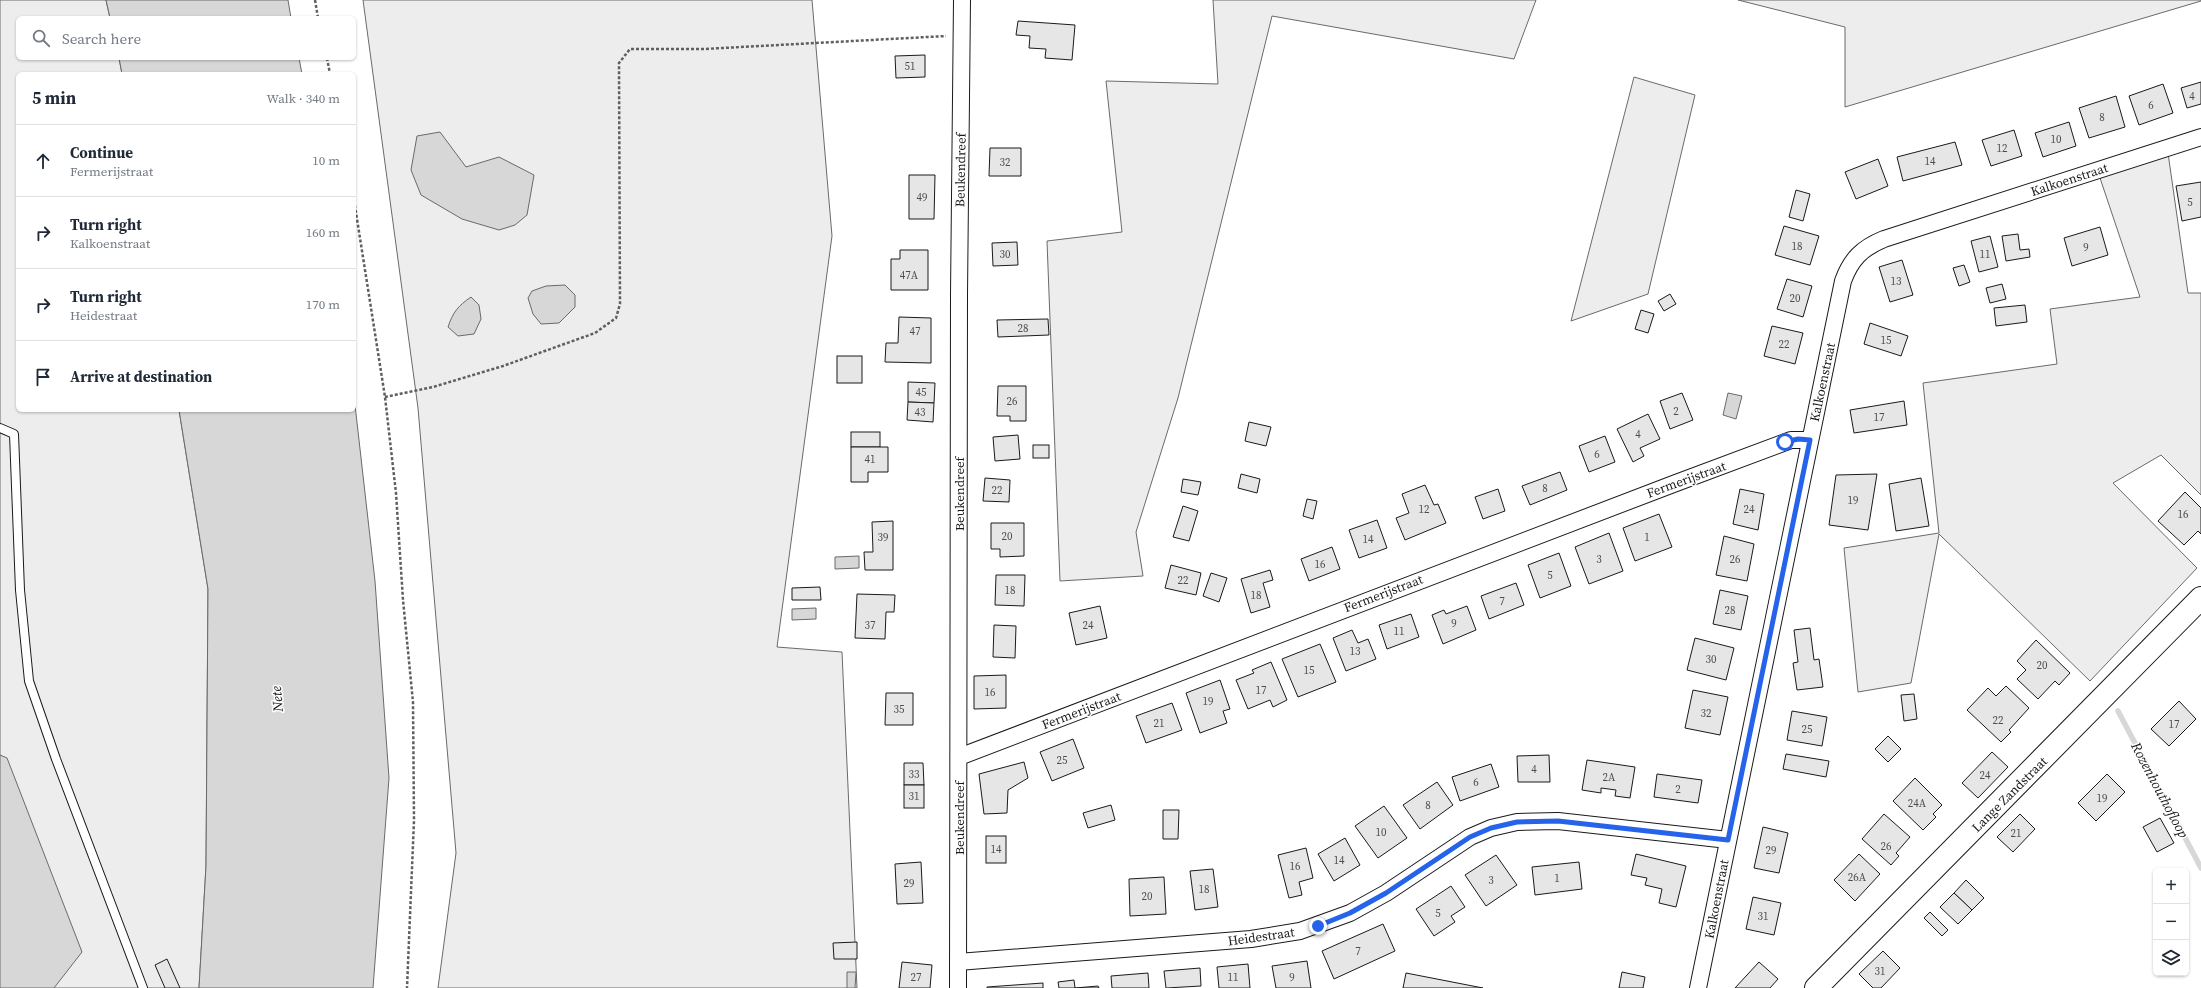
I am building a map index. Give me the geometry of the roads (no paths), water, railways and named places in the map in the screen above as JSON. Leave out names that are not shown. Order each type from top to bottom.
[{"type":"street","name":"Beukendreef","points":[[958,988],[962,0]]},
{"type":"street","name":"Kalkoenstraat","points":[[1698,988],[1843,281],[1854,257],[1862,250],[1884,239],[2201,137]]},
{"type":"street","name":"Fermerijstraat","points":[[959,757],[1683,480],[1791,440],[1810,440]]},
{"type":"street","name":"Lange Zandstraat","points":[[1816,988],[2201,598]]},
{"type":"street","name":"Heidestraat","points":[[958,962],[1252,939],[1300,931],[1350,913],[1386,893],[1470,837],[1491,828],[1517,822],[1558,821],[1728,840]]},
{"type":"lane","points":[[0,428],[14,434],[20,590],[29,681],[56,759],[143,988]]},
{"type":"water","points":[[106,0],[288,0],[291,16],[110,16]]},
{"type":"water","points":[[119,60],[299,60],[302,72],[122,72]]},
{"type":"water","points":[[440,132],[466,167],[499,157],[534,175],[527,215],[515,225],[499,230],[462,219],[421,195],[411,170],[417,136]]},
{"type":"water","points":[[565,285],[575,295],[575,307],[559,323],[541,324],[533,314],[528,298],[532,291],[546,286]]},
{"type":"water","points":[[471,297],[479,305],[481,319],[474,334],[458,336],[448,327],[456,310]]},
{"type":"water","points":[[1728,393],[1742,396],[1736,419],[1723,415]]},
{"type":"water","name":"Nete","points":[[179,412],[356,412],[375,581],[389,778],[373,988],[199,988],[206,866],[208,589]]},
{"type":"water","points":[[859,556],[859,568],[835,569],[835,557]]},
{"type":"water","points":[[816,608],[816,619],[792,620],[792,609]]},
{"type":"water","points":[[0,755],[7,758],[82,952],[54,988],[0,988]]},
{"type":"water","points":[[847,972],[856,972],[855,988],[847,988]]},
{"type":"waterway","name":"Rozenhouthofloop","points":[[2118,711],[2201,868]]}]
